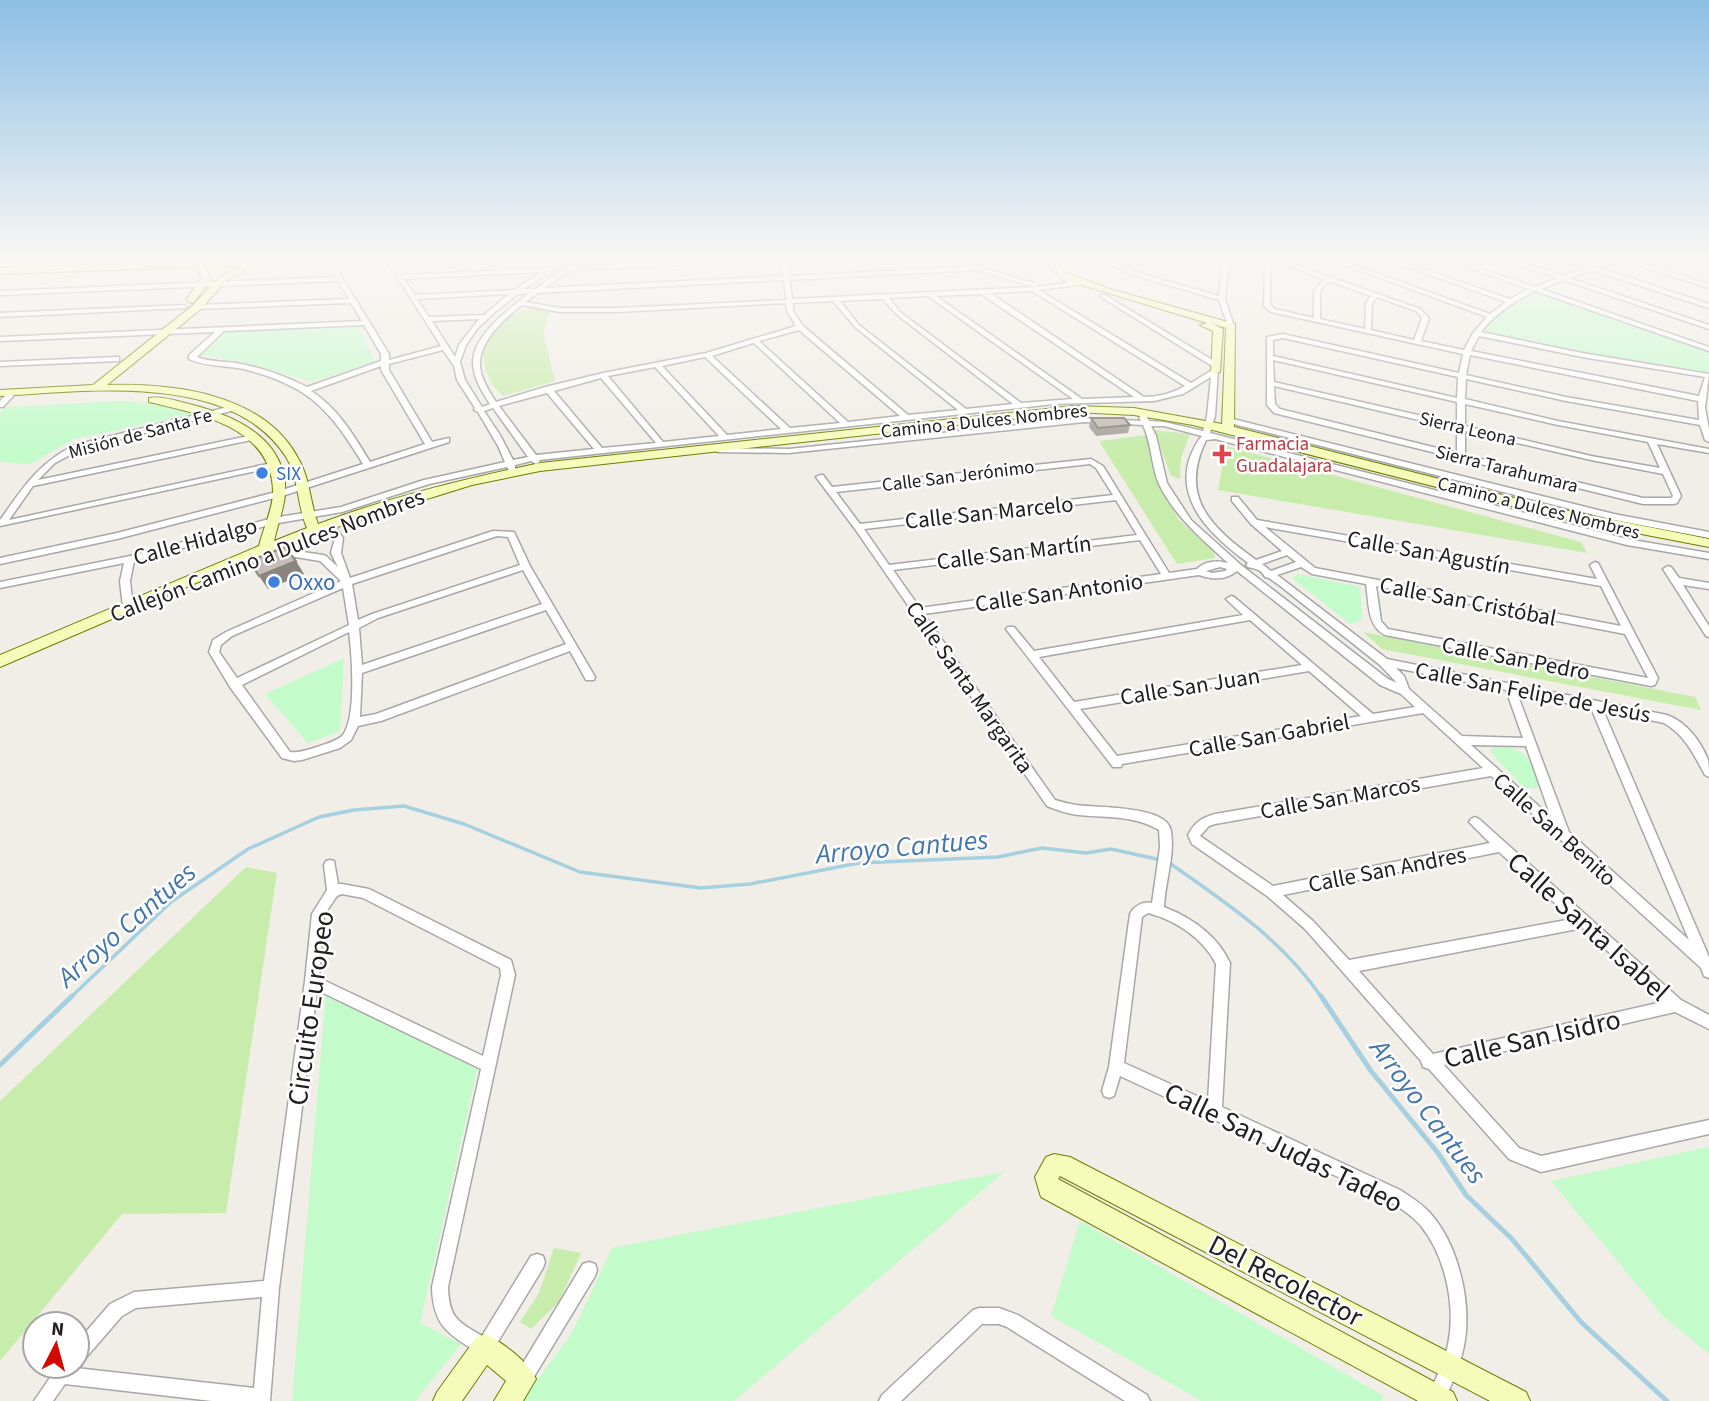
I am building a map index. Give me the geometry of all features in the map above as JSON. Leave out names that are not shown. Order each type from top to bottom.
[{"type":"street","points":[[83,393],[116,359],[162,323]]},
{"type":"street","points":[[1,401],[69,398],[97,388],[177,323]]},
{"type":"street","points":[[0,339],[359,323]]},
{"type":"street","points":[[367,323],[385,354],[385,370],[430,445]]},
{"type":"street","points":[[432,323],[456,364],[458,374],[478,410],[501,443],[512,467]]},
{"type":"street","points":[[456,364],[466,337],[478,323]]},
{"type":"street","points":[[498,323],[488,331],[476,360],[476,370],[496,405],[537,463]]},
{"type":"street","points":[[798,323],[905,417]]},
{"type":"street","points":[[854,323],[962,417],[996,430]]},
{"type":"street","points":[[912,323],[1019,405]]},
{"type":"street","points":[[971,323],[1079,400]]},
{"type":"street","points":[[1024,323],[1143,411]]},
{"type":"street","points":[[1089,323],[1191,386]]},
{"type":"street","points":[[1146,323],[1215,368]]},
{"type":"street","points":[[1214,323],[1225,326]]},
{"type":"street","points":[[1216,323],[1225,326]]},
{"type":"street","points":[[1333,323],[1701,399]]},
{"type":"street","points":[[1368,323],[1368,331]]},
{"type":"street","points":[[1417,342],[1422,323]]},
{"type":"street","points":[[1461,457],[1467,353],[1476,333],[1484,323]]},
{"type":"street","points":[[1636,323],[1709,349]]},
{"type":"street","points":[[1207,429],[1215,368],[1225,326]]},
{"type":"street","points":[[1225,326],[1227,429]]},
{"type":"street","points":[[478,410],[603,375],[707,355],[800,327]]},
{"type":"street","points":[[221,330],[192,356],[267,374],[306,390],[336,414],[367,464]]},
{"type":"street","points":[[1476,333],[1569,353],[1709,376],[1701,399],[1702,423],[1709,440]]},
{"type":"street","points":[[1270,383],[1269,338],[1276,335],[1566,399],[1702,423]]},
{"type":"street","points":[[755,342],[846,424]]},
{"type":"street","points":[[306,390],[384,363],[445,347]]},
{"type":"street","points":[[707,355],[787,430]]},
{"type":"street","points":[[1270,357],[1652,442],[1709,451]]},
{"type":"street","points":[[0,364],[116,359]]},
{"type":"street","points":[[656,364],[725,437]]},
{"type":"street","points":[[706,449],[789,451],[996,430],[1143,411],[1165,397],[1191,386],[1215,368]]},
{"type":"street","points":[[458,374],[476,370]]},
{"type":"street","points":[[603,375],[661,444]]},
{"type":"street","name":"Sierra Tarahumara","points":[[1270,383],[1271,405],[1277,411],[1656,503],[1674,501],[1677,496],[1652,442]]},
{"type":"street","name":"Sierra Leona","points":[[1270,383],[1591,458],[1666,472]]},
{"type":"street","points":[[97,388],[176,392],[249,415],[281,440],[293,457],[308,515],[309,534],[272,525]]},
{"type":"street","points":[[548,389],[598,450]]},
{"type":"street","points":[[1,401],[13,392],[83,393],[166,402],[212,414],[232,422],[253,437],[272,465],[279,494],[265,551],[323,558],[336,552],[340,538],[331,527]]},
{"type":"street","name":"Camino a Dulces Nombres","points":[[537,463],[598,450],[905,417],[962,417],[1019,405],[1079,400],[1143,411],[1207,429],[1227,429],[1560,514],[1709,543]]},
{"type":"street","name":"Misión de Santa Fe","points":[[1,525],[43,466],[78,447],[232,408]]},
{"type":"street","name":"Camino a Dulces Nombres","points":[[537,463],[706,449],[962,417],[1074,409],[1143,411]]},
{"type":"street","name":"Calle San Benito","points":[[1143,411],[1163,483],[1177,508],[1198,533],[1235,568],[1255,579],[1384,682],[1405,691],[1708,968]]},
{"type":"street","points":[[1227,429],[1614,517],[1709,535]]},
{"type":"street","points":[[1227,429],[1616,539],[1709,556]]},
{"type":"street","name":"Calle San Benito","points":[[1227,429],[1203,438],[1193,459],[1191,487],[1198,506],[1214,528],[1256,564],[1384,662],[1400,678],[1405,691]]},
{"type":"street","points":[[29,484],[253,437]]},
{"type":"street","points":[[0,561],[117,536],[279,494],[446,440]]},
{"type":"street","name":"Calle San Jerónimo","points":[[831,490],[1085,460],[1099,466],[1119,497]]},
{"type":"street","name":"Callejón Camino a Dulces Nombres","points":[[0,661],[309,534],[427,492],[512,467],[537,463]]},
{"type":"street","points":[[1,525],[272,465]]},
{"type":"street","name":"Calle Hidalgo","points":[[0,585],[130,559],[350,507],[428,482],[512,467]]},
{"type":"street","name":"Calle Santa Margarita","points":[[820,477],[1051,803],[1115,811],[1148,818],[1166,827],[1166,848],[1158,886],[1158,909]]},
{"type":"street","points":[[1119,497],[1167,577]]},
{"type":"street","name":"Calle San Marcelo","points":[[858,527],[1119,497]]},
{"type":"street","points":[[1235,499],[1254,522],[1304,566]]},
{"type":"street","name":"Calle San Agustín","points":[[1254,522],[1604,583]]},
{"type":"street","points":[[336,552],[345,565],[345,580],[355,627],[353,723],[349,735],[339,744],[297,757],[282,751],[214,652],[223,638],[345,580],[501,532],[511,534],[525,566],[590,677]]},
{"type":"street","name":"Calle San Martín","points":[[887,568],[1142,537]]},
{"type":"street","points":[[1235,568],[1256,564],[1287,552]]},
{"type":"street","points":[[323,558],[345,580]]},
{"type":"street","points":[[128,607],[125,582],[130,559]]},
{"type":"street","points":[[1595,565],[1630,631]]},
{"type":"street","points":[[234,684],[375,616],[525,566]]},
{"type":"street","points":[[1255,579],[1304,566]]},
{"type":"street","name":"Calle San Cristóbal","points":[[1304,566],[1371,583],[1630,631]]},
{"type":"street","name":"Calle San Antonio","points":[[918,612],[1200,572],[1211,576],[1228,574],[1235,568]]},
{"type":"street","points":[[1668,569],[1709,633]]},
{"type":"street","points":[[1676,581],[1709,586]]},
{"type":"street","name":"Calle San Pedro","points":[[1371,583],[1376,622],[1381,629],[1651,682],[1653,678],[1630,631]]},
{"type":"street","points":[[1231,598],[1249,617],[1370,718]]},
{"type":"street","points":[[356,671],[549,605]]},
{"type":"street","points":[[1032,655],[1249,617]]},
{"type":"street","points":[[1011,629],[1072,706]]},
{"type":"street","points":[[353,723],[377,718],[572,646]]},
{"type":"street","name":"Calle San Felipe de Jesús","points":[[1384,662],[1667,719],[1681,725],[1709,772]]},
{"type":"street","name":"Calle San Juan","points":[[1072,706],[1309,667]]},
{"type":"street","points":[[1510,687],[1565,838]]},
{"type":"street","points":[[1595,704],[1708,968]]},
{"type":"street","name":"Calle San Gabriel","points":[[1072,706],[1116,763],[1424,709]]},
{"type":"street","points":[[1459,740],[1530,742]]},
{"type":"street","name":"Calle San Marcos","points":[[1271,892],[1196,840],[1194,835],[1205,822],[1492,771]]},
{"type":"street","name":"Calle Santa Isabel","points":[[1475,822],[1676,1005],[1709,1022]]},
{"type":"street","name":"Calle San Andres","points":[[1271,892],[1502,846]]},
{"type":"street","points":[[330,865],[333,891]]},
{"type":"street","name":"Circuito Europeo","points":[[261,1399],[271,1288],[312,981],[318,914],[333,891],[342,889],[365,893],[506,964],[508,975],[440,1287],[440,1304],[442,1316],[450,1326],[485,1347],[523,1379]]},
{"type":"street","points":[[1271,892],[1309,925],[1506,1147],[1524,1160],[1541,1164],[1709,1127]]},
{"type":"street","points":[[1109,1091],[1116,1067],[1136,914],[1146,906],[1158,909],[1208,940],[1215,946],[1223,963],[1215,1110]]},
{"type":"street","points":[[1346,967],[1585,922]]},
{"type":"street","points":[[312,981],[488,1065]]},
{"type":"street","name":"Calle San Isidro","points":[[1429,1062],[1676,1005]]},
{"type":"street","name":"Calle San Judas Tadeo","points":[[1116,1067],[1215,1110],[1396,1198],[1426,1219],[1446,1255],[1453,1286],[1457,1340],[1439,1400]]},
{"type":"street","name":"Del Recolector","points":[[1439,1400],[1049,1189],[1050,1171],[1062,1165],[1517,1401]]},
{"type":"street","points":[[446,1401],[485,1347],[537,1262]]},
{"type":"street","points":[[508,1401],[589,1270]]},
{"type":"street","points":[[91,1338],[116,1310],[134,1300],[271,1288]]},
{"type":"street","points":[[888,1401],[970,1322],[990,1315],[1012,1321],[1141,1401]]},
{"type":"street","points":[[91,1374],[261,1399]]},
{"type":"street","points":[[43,1401],[57,1380]]},
{"type":"green space","points":[[501,323],[546,323],[543,332],[555,381],[503,396],[491,382],[485,368],[484,354],[494,330]]},
{"type":"green space","points":[[1487,323],[1631,323],[1709,350],[1709,372],[1600,355],[1490,333],[1483,328]]},
{"type":"green space","points":[[358,325],[375,362],[311,382],[252,364],[201,355],[229,330]]},
{"type":"green space","points":[[124,401],[168,406],[194,414],[74,439],[30,464],[0,462],[0,413],[5,407]]},
{"type":"green space","points":[[1154,430],[1190,434],[1181,458],[1180,479],[1171,476]]},
{"type":"green space","points":[[1146,435],[1156,469],[1178,519],[1213,551],[1215,558],[1177,564],[1099,441]]},
{"type":"green space","points":[[1226,446],[1581,542],[1587,553],[1218,490]]},
{"type":"green space","points":[[1298,574],[1360,587],[1362,620],[1350,624],[1292,578]]},
{"type":"green space","points":[[1363,632],[1695,697],[1701,710],[1382,649]]},
{"type":"green space","points":[[344,658],[340,731],[308,743],[265,694]]},
{"type":"green space","points":[[1503,746],[1518,751],[1529,760],[1540,788],[1525,788],[1490,752],[1494,747]]},
{"type":"green space","points":[[246,867],[277,873],[226,1213],[122,1214],[42,1310],[21,1310],[21,1336],[0,1361],[0,1101]]},
{"type":"green space","points":[[326,991],[478,1066],[420,1323],[461,1344],[415,1401],[292,1401]]},
{"type":"green space","points":[[1709,1147],[1709,1354],[1663,1316],[1551,1181]]},
{"type":"green space","points":[[1004,1172],[734,1401],[522,1401],[572,1333],[612,1248]]},
{"type":"green space","points":[[1080,1221],[1384,1396],[1381,1401],[1202,1401],[1051,1316]]},
{"type":"green space","points":[[554,1248],[581,1253],[559,1302],[531,1329],[520,1322],[539,1293]]},
{"type":"building","points":[[1091,418],[1124,418],[1130,425],[1098,428]]},
{"type":"building","points":[[285,547],[296,561],[259,576],[249,561]]},
{"type":"waterway","name":"Arroyo Cantues","points":[[70,998],[171,902],[248,849],[319,817],[354,810],[404,806],[464,824],[580,872],[701,888],[750,884],[859,863],[998,857],[1042,848],[1086,853],[1111,849],[1161,860]]},
{"type":"waterway","name":"Arroyo Cantues","points":[[1168,862],[1231,907],[1271,940],[1289,957],[1322,998]]},
{"type":"waterway","name":"Arroyo Cantues","points":[[0,1065],[72,996]]},
{"type":"waterway","name":"Arroyo Cantues","points":[[1321,996],[1371,1071],[1438,1153],[1466,1195],[1512,1239],[1581,1322],[1667,1401]]},
{"type":"place","name":"Farmacia Guadalajara","points":[[1222,454]]},
{"type":"place","name":"SIX","points":[[262,473]]},
{"type":"place","name":"Oxxo","points":[[274,582]]}]
